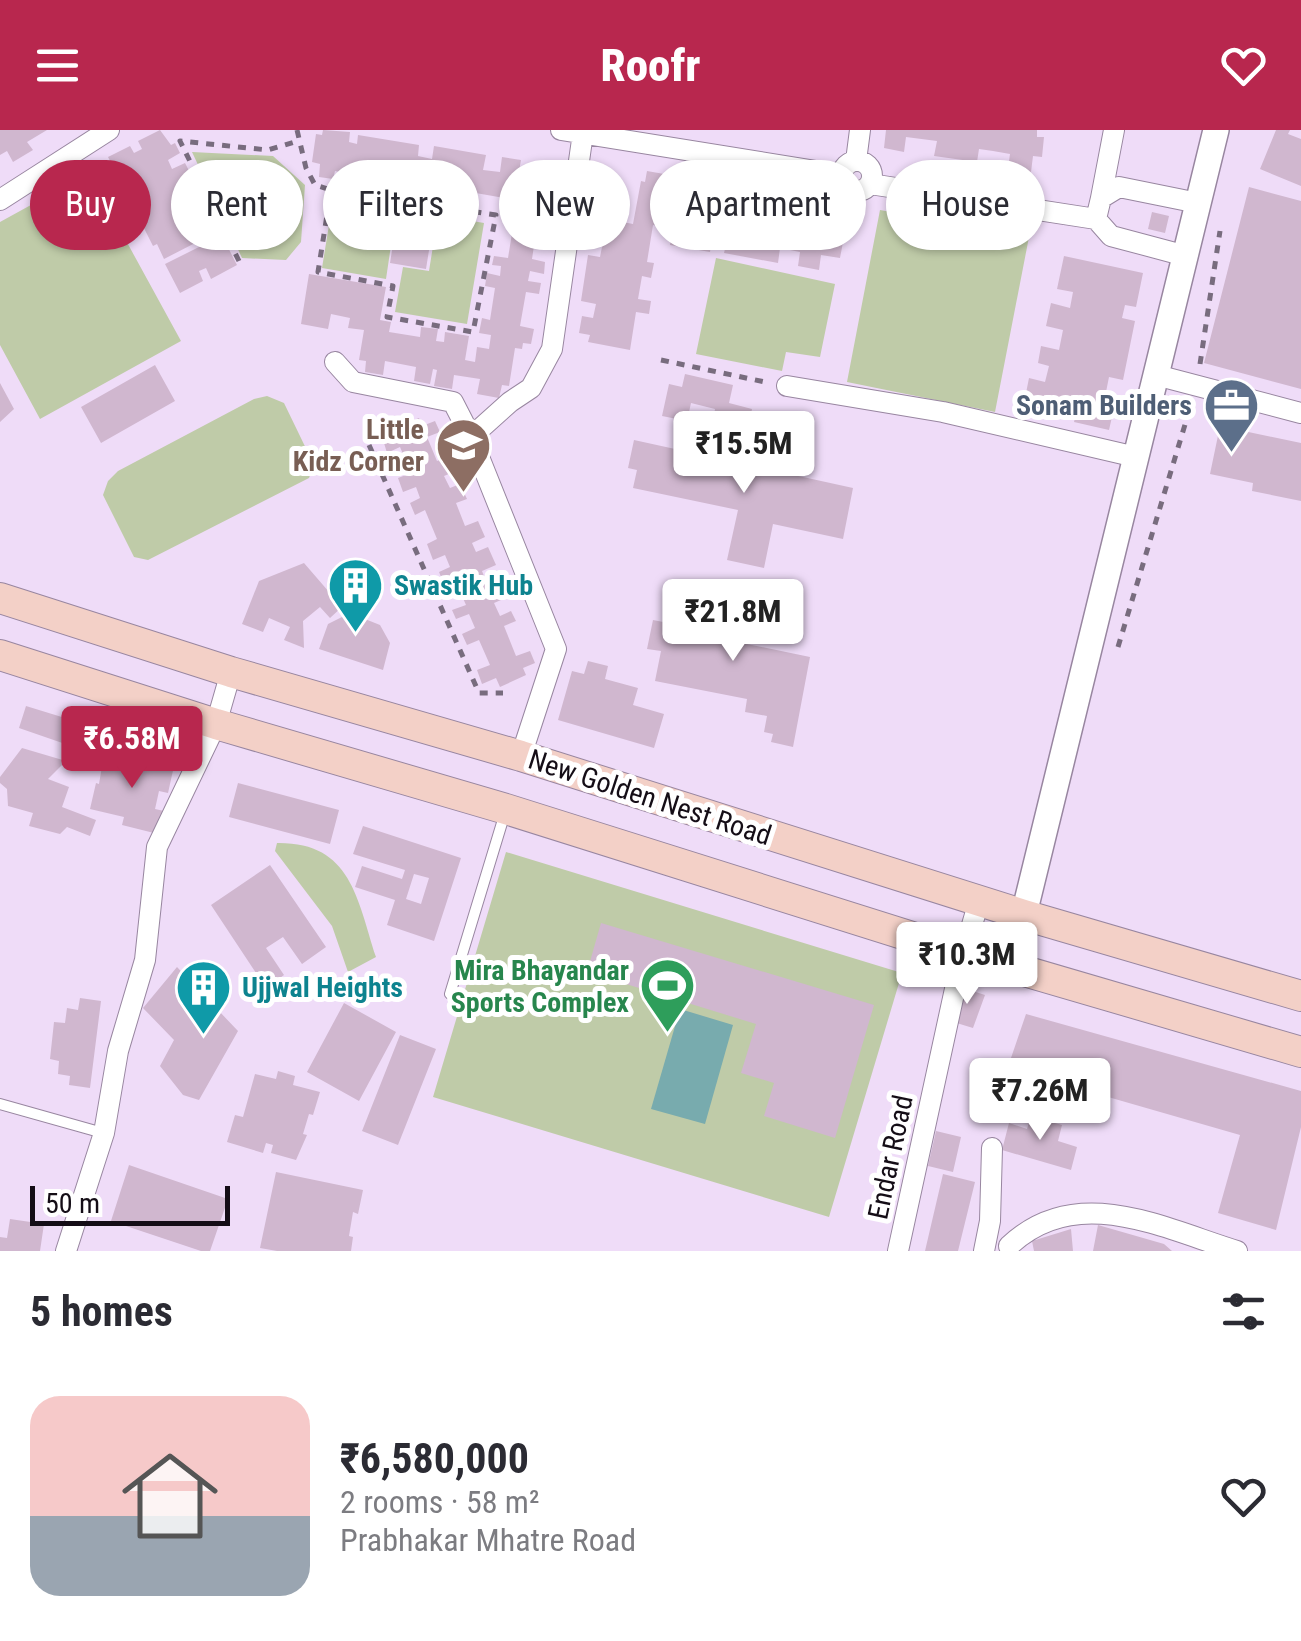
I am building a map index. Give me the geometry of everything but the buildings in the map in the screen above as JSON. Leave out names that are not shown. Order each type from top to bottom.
[{"type":"main road","name":"New Golden Nest Road","points":[[0,598],[231,672],[521,756],[1024,915],[1301,996]]},
{"type":"main road","name":"New Golden Nest Road","points":[[0,655],[964,953],[1301,1052]]},
{"type":"street","points":[[0,200],[109,130]]},
{"type":"street","points":[[560,130],[788,160]]},
{"type":"street","points":[[851,160],[860,130]]},
{"type":"street","points":[[1114,130],[1098,209],[1110,236],[1186,256]]},
{"type":"street","points":[[1012,967],[1216,130]]},
{"type":"street","points":[[471,438],[531,388],[552,349],[583,133]]},
{"type":"street","points":[[866,164],[871,170],[870,184],[1098,209]]},
{"type":"street","points":[[1098,209],[1119,187],[1198,203]]},
{"type":"street","points":[[335,362],[353,382],[453,402],[471,438],[556,649],[521,756]]},
{"type":"street","points":[[1156,375],[1301,413]]},
{"type":"street","points":[[780,385],[943,412],[1136,457]]},
{"type":"street","points":[[66,1251],[104,1133],[118,1051],[144,960],[157,847],[216,724],[231,672]]},
{"type":"street","name":"Endar Road","points":[[898,1251],[979,901]]},
{"type":"street","points":[[984,1251],[990,1221],[992,1148]]},
{"type":"street","points":[[1009,1246],[1046,1220],[1092,1210],[1119,1214],[1237,1251]]},
{"type":"lane","points":[[450,994],[506,809]]},
{"type":"lane","points":[[0,1104],[104,1133]]},
{"type":"path","points":[[297,130],[306,168],[315,185],[323,188]]},
{"type":"path","points":[[239,261],[180,141],[268,150],[298,140]]},
{"type":"path","points":[[331,190],[496,215],[473,332],[387,317],[393,286],[318,272],[331,190]]},
{"type":"path","points":[[1197,386],[1222,214]]},
{"type":"path","points":[[661,360],[780,385]]},
{"type":"path","points":[[369,445],[478,693],[503,692]]},
{"type":"shaded area","points":[[192,152],[273,156],[277,160],[196,160]]},
{"type":"shaded area","points":[[30,205],[30,250],[131,250],[181,341],[40,419],[0,345],[0,222]]},
{"type":"shaded area","points":[[880,210],[886,211],[886,250],[1026,250],[995,412],[847,382]]},
{"type":"shaded area","points":[[479,222],[484,223],[467,324],[395,312],[403,267],[429,271],[432,250],[479,250]]},
{"type":"shaded area","points":[[238,250],[294,250],[286,260],[242,258]]},
{"type":"shaded area","points":[[325,250],[390,250],[386,279],[322,268]]},
{"type":"shaded area","points":[[716,258],[835,284],[820,357],[786,352],[782,371],[696,354]]},
{"type":"shaded area","points":[[267,396],[284,403],[314,465],[309,478],[148,560],[134,557],[103,495],[108,481],[118,471],[254,399]]},
{"type":"shaded area","points":[[277,843],[302,845],[336,863],[356,895],[376,957],[348,972],[332,926],[275,851]]},
{"type":"shaded area","name":"Mira Bhayandar Sports Complex","points":[[506,852],[902,973],[829,1217],[433,1097]]},
{"type":"shaded area","points":[[680,1009],[733,1025],[705,1124],[651,1109]]},
{"type":"place","name":"Sonam Builders","points":[[1231,454]]},
{"type":"place","name":"Little Kidz Corner","points":[[463,494]]},
{"type":"place","name":"Swastik Hub","points":[[355,634]]},
{"type":"place","name":"Mira Bhayandar Sports Complex","points":[[668,1035]]},
{"type":"place","name":"Ujjwal Heights","points":[[203,1036]]}]
